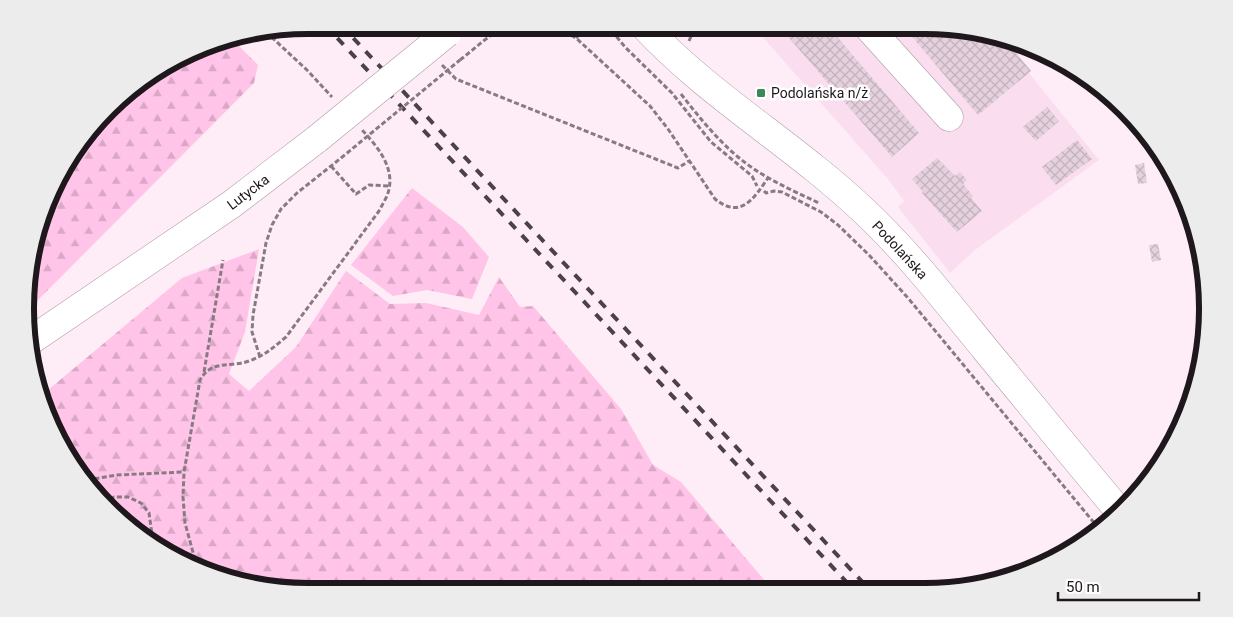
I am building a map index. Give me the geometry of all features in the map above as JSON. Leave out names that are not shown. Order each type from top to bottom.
[{"type":"street","name":"Lutycka","points":[[35,338],[232,204],[317,139],[446,34]]},
{"type":"street","name":"Podolańska","points":[[648,34],[706,86],[843,192],[897,244],[939,292],[1115,506]]},
{"type":"street","points":[[875,34],[949,117]]},
{"type":"path","points":[[409,34],[414,39]]},
{"type":"path","points":[[260,356],[252,332],[253,315],[266,242],[272,225],[281,209],[297,193],[494,34]]},
{"type":"path","points":[[569,34],[576,38],[650,106],[715,198],[722,204],[738,207],[752,200],[768,178]]},
{"type":"path","points":[[576,38],[580,34]]},
{"type":"path","points":[[614,34],[625,48],[663,82],[711,142],[752,176],[757,186]]},
{"type":"path","points":[[271,36],[308,71],[333,98]]},
{"type":"path","points":[[435,59],[456,79],[678,168],[689,160]]},
{"type":"path","points":[[675,87],[716,138],[768,178],[825,206]]},
{"type":"path","points":[[204,372],[212,367],[235,365],[272,350],[286,337],[379,211],[388,192],[388,170],[377,146],[358,126]]},
{"type":"path","points":[[331,166],[356,194],[369,184],[389,186]]},
{"type":"path","points":[[764,192],[783,191],[828,216],[869,255],[908,298],[1095,524]]},
{"type":"path","points":[[195,558],[185,523],[184,472],[197,390],[204,372],[223,260]]},
{"type":"path","points":[[93,479],[117,475],[184,472]]},
{"type":"path","points":[[110,499],[128,497],[141,503],[149,513],[152,534]]},
{"type":"shaded area","points":[[760,34],[942,34],[978,39],[1012,48],[1031,71],[1029,73],[1099,160],[975,250],[950,273],[898,207],[904,201],[888,179]]},
{"type":"green space","points":[[236,43],[258,65],[254,83],[34,304],[39,255],[48,220],[55,203],[80,156],[114,114],[141,91],[171,71],[203,55]]},
{"type":"green space","points":[[412,188],[463,227],[489,257],[472,299],[427,290],[393,296],[351,265]]},
{"type":"green space","points":[[259,249],[245,332],[229,374],[249,391],[296,347],[346,271],[390,304],[426,303],[479,315],[499,277],[520,307],[533,306],[621,409],[653,465],[681,482],[767,583],[291,583],[237,574],[187,555],[141,526],[102,490],[71,446],[62,430],[46,391],[182,278]]},
{"type":"building","points":[[786,34],[835,34],[919,133],[892,157]]},
{"type":"building","points":[[910,34],[960,36],[1012,48],[1031,71],[978,115]]},
{"type":"building","points":[[1047,107],[1059,121],[1036,141],[1023,127]]},
{"type":"building","points":[[1077,140],[1092,159],[1056,185],[1042,167]]},
{"type":"building","points":[[937,158],[955,176],[960,172],[967,180],[963,184],[973,196],[971,198],[982,211],[957,232],[912,179]]},
{"type":"building","points":[[1144,163],[1147,183],[1138,184],[1135,165]]},
{"type":"building","points":[[1158,244],[1161,260],[1152,262],[1149,245]]},
{"type":"railway","points":[[333,34],[847,583]]},
{"type":"railway","points":[[349,34],[863,583]]},
{"type":"place","name":"Podolańska n/ż","points":[[761,93]]}]
